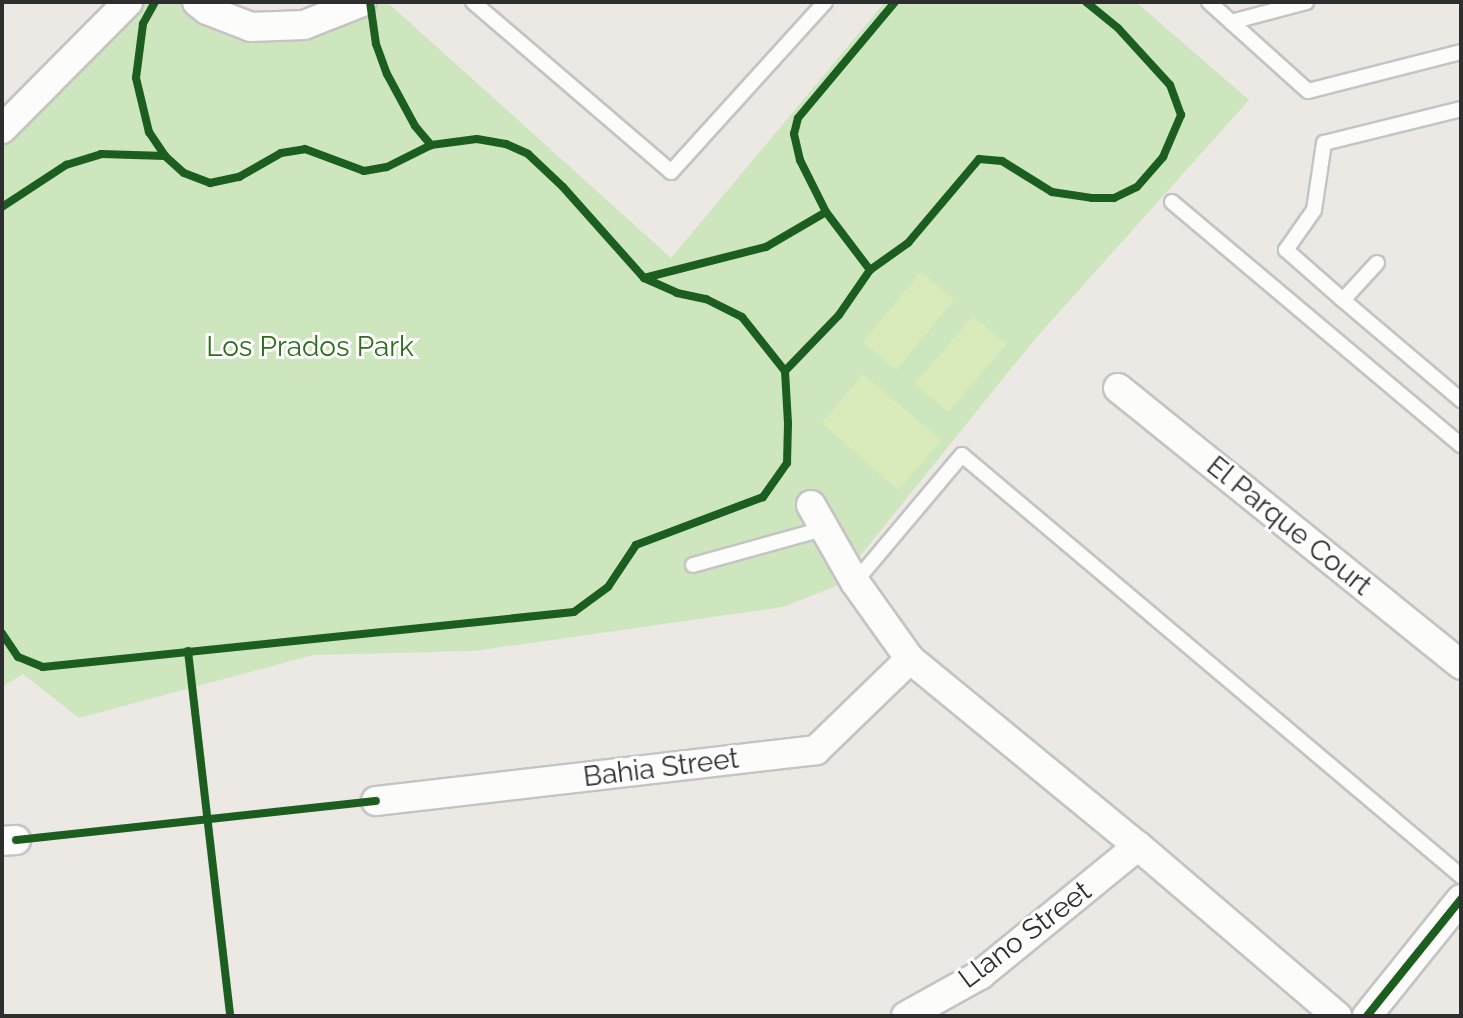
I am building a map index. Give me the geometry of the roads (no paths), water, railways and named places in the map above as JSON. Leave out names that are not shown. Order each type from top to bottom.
[{"type":"street","points":[[2,129],[128,2]]},
{"type":"street","points":[[197,2],[207,10],[251,27],[304,25],[362,2]]},
{"type":"street","name":"El Parque Court","points":[[1118,388],[1461,665]]},
{"type":"street","points":[[818,517],[855,582],[910,659],[1138,846],[1337,1016]]},
{"type":"street","name":"Bahia Street","points":[[376,801],[816,750],[910,659]]},
{"type":"street","name":"Llano Street","points":[[906,1016],[980,975],[1138,846]]},
{"type":"street","points":[[1367,1016],[1461,899]]},
{"type":"lane","points":[[473,2],[671,172],[825,2]]},
{"type":"lane","points":[[1209,2],[1308,91],[1461,52]]},
{"type":"lane","points":[[1231,22],[1306,2]]},
{"type":"lane","points":[[1461,109],[1324,143],[1314,210],[1286,250],[1461,400]]},
{"type":"lane","points":[[1172,202],[1461,445]]},
{"type":"lane","points":[[1343,300],[1377,263]]},
{"type":"lane","points":[[855,582],[962,455],[1461,876]]},
{"type":"lane","points":[[693,565],[818,517]]},
{"type":"park label","name":"Los Prados Park","points":[[310,347]]}]
